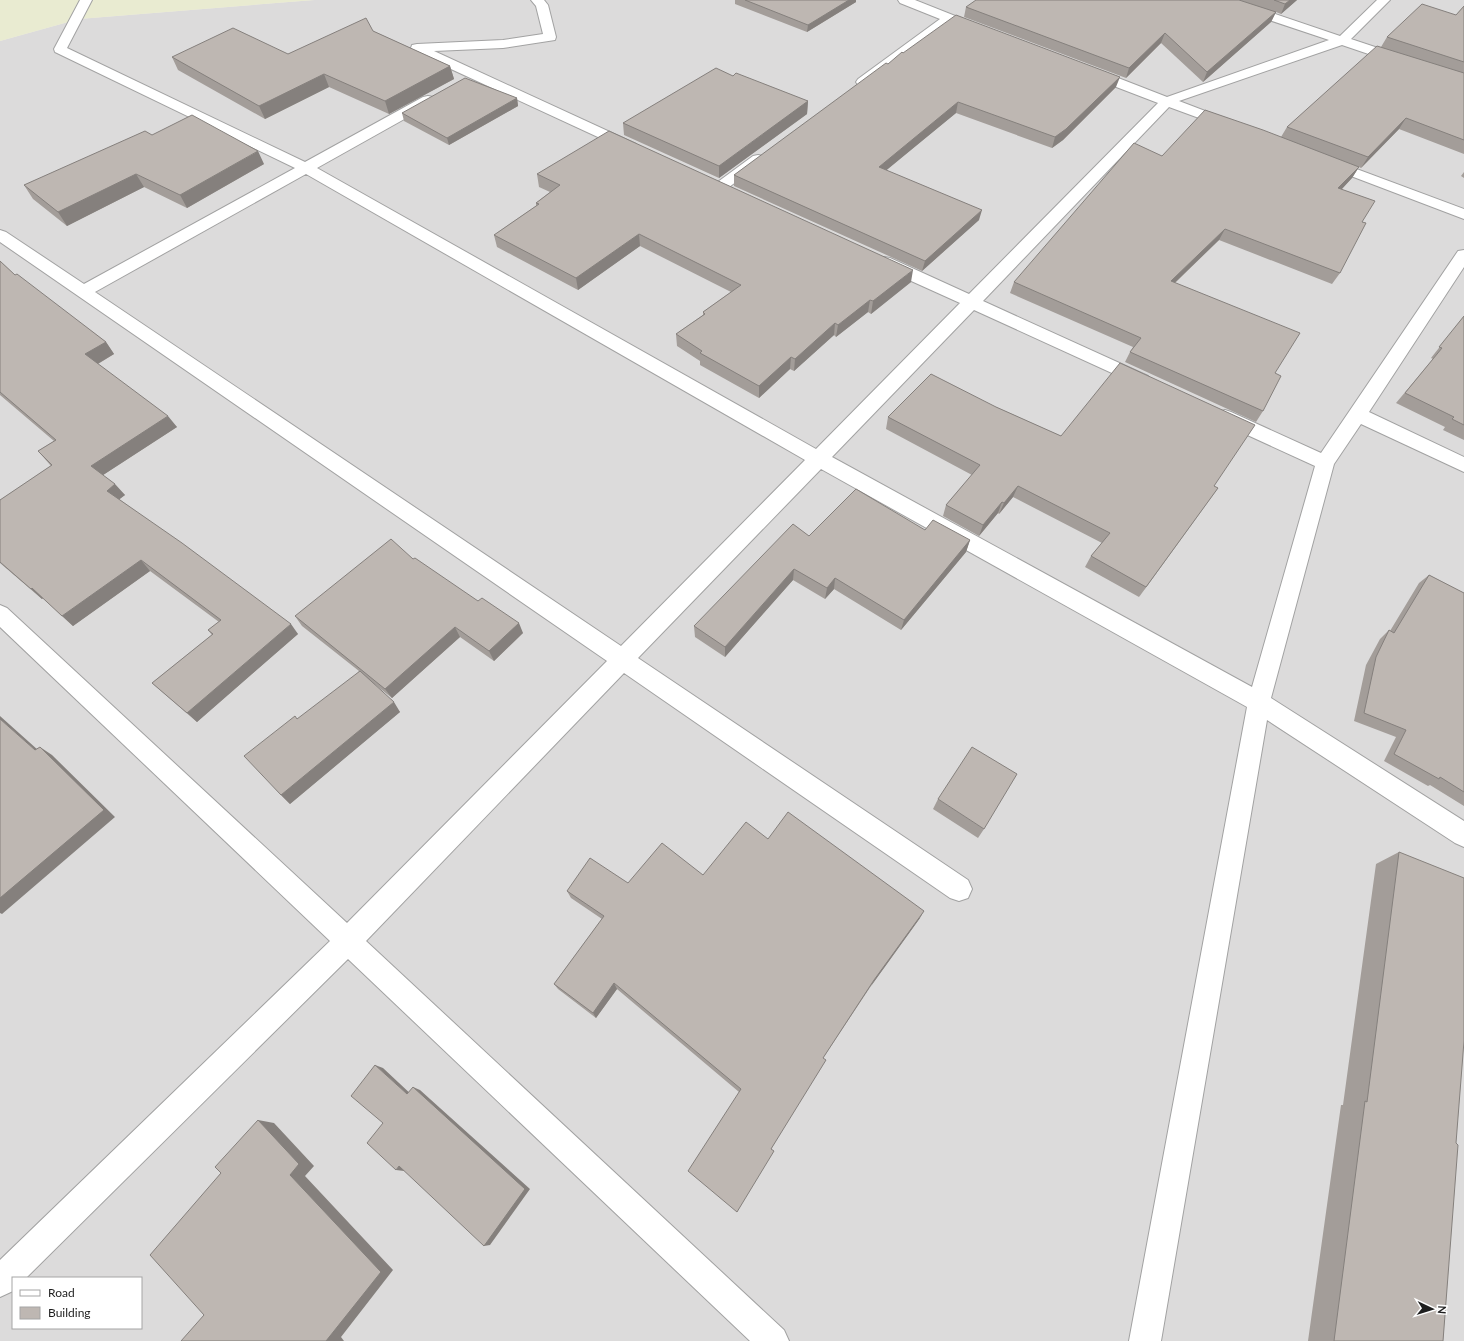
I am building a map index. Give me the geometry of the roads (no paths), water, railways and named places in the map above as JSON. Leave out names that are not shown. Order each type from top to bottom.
[{"type":"street","points":[[86,0],[60,49],[306,168],[819,459],[1259,702],[1464,835]]},
{"type":"street","points":[[537,0],[542,5],[550,37],[503,44],[417,48],[648,154]]},
{"type":"street","points":[[904,0],[992,35]]},
{"type":"street","points":[[1222,0],[1414,64]]},
{"type":"street","points":[[0,1282],[348,941],[1167,101],[1343,40],[1384,0]]},
{"type":"street","points":[[853,89],[949,18]]},
{"type":"street","points":[[1080,68],[1242,130]]},
{"type":"street","points":[[459,82],[473,75]]},
{"type":"street","points":[[83,292],[438,94]]},
{"type":"street","points":[[720,187],[771,150]]},
{"type":"street","points":[[1316,158],[1464,214]]},
{"type":"street","points":[[706,181],[734,194]]},
{"type":"street","points":[[0,235],[959,889]]},
{"type":"street","points":[[1145,1341],[1259,702],[1325,463],[1464,255]]},
{"type":"street","points":[[871,256],[1152,384]]},
{"type":"street","points":[[1210,411],[1325,463]]},
{"type":"street","points":[[1358,414],[1464,465]]},
{"type":"street","points":[[0,614],[773,1341]]}]
